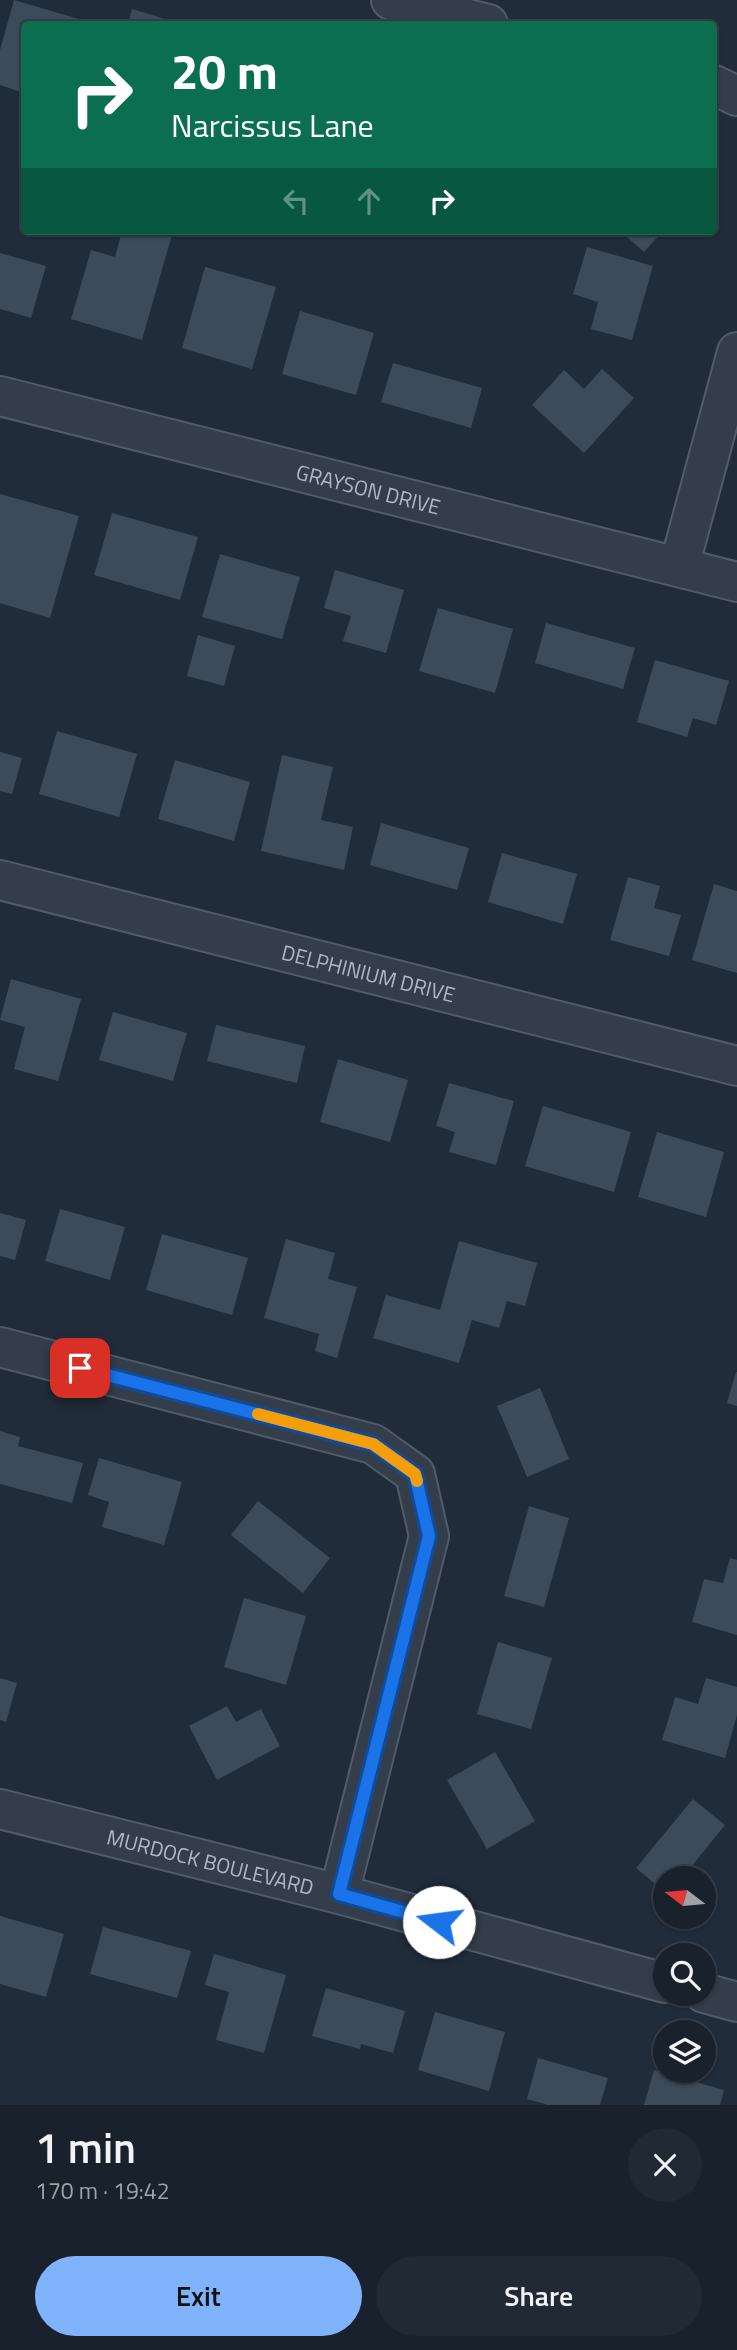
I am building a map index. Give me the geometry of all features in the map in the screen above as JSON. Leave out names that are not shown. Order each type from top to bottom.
[{"type":"street","points":[[391,0],[476,21]]},
{"type":"street","points":[[717,86],[737,96]]},
{"type":"street","points":[[679,568],[737,352]]},
{"type":"street","name":"GRAYSON DRIVE","points":[[0,396],[737,582]]},
{"type":"street","name":"DELPHINIUM DRIVE","points":[[0,880],[737,1066]]},
{"type":"street","points":[[0,1347],[373,1444],[415,1474],[429,1536],[339,1894]]},
{"type":"street","name":"MURDOCK BOULEVARD","points":[[0,1809],[339,1894],[653,1980]]},
{"type":"street","points":[[716,1996],[737,2002]]},
{"type":"building","points":[[14,0],[86,21],[21,21],[21,92],[0,85],[0,50]]},
{"type":"building","points":[[132,9],[172,21],[129,21]]},
{"type":"building","points":[[121,235],[172,235],[142,340],[71,319],[91,250],[115,257]]},
{"type":"building","points":[[625,235],[659,235],[644,252]]},
{"type":"building","points":[[587,247],[653,266],[632,340],[591,329],[598,302],[573,294]]},
{"type":"building","points":[[0,253],[46,266],[31,318],[0,309]]},
{"type":"building","points":[[205,267],[276,287],[252,369],[182,348]]},
{"type":"building","points":[[300,311],[374,333],[356,395],[282,374]]},
{"type":"building","points":[[393,363],[482,388],[471,428],[381,402]]},
{"type":"building","points":[[602,369],[634,398],[584,453],[532,405],[564,370],[584,389]]},
{"type":"building","points":[[0,494],[79,516],[50,618],[0,603]]},
{"type":"building","points":[[112,513],[198,537],[180,600],[94,575]]},
{"type":"building","points":[[220,554],[300,577],[282,639],[202,617]]},
{"type":"building","points":[[335,570],[404,590],[386,653],[343,641],[351,616],[324,608]]},
{"type":"building","points":[[438,608],[513,629],[495,693],[419,671]]},
{"type":"building","points":[[546,623],[635,648],[623,689],[535,663]]},
{"type":"building","points":[[198,635],[235,646],[224,686],[187,676]]},
{"type":"building","points":[[655,660],[729,681],[716,725],[693,718],[687,737],[637,722]]},
{"type":"building","points":[[57,731],[137,754],[119,817],[39,794]]},
{"type":"building","points":[[0,752],[22,758],[12,794],[0,791]]},
{"type":"building","points":[[282,755],[333,767],[321,820],[353,827],[344,870],[261,851]]},
{"type":"building","points":[[175,760],[250,782],[234,841],[158,819]]},
{"type":"building","points":[[381,823],[469,848],[457,890],[370,865]]},
{"type":"building","points":[[502,853],[577,874],[563,924],[488,902]]},
{"type":"building","points":[[628,877],[660,886],[654,908],[681,915],[669,956],[610,940]]},
{"type":"building","points":[[714,884],[737,891],[737,973],[692,960]]},
{"type":"building","points":[[11,979],[81,999],[58,1081],[14,1069],[25,1027],[0,1020]]},
{"type":"building","points":[[113,1012],[187,1033],[173,1081],[99,1060]]},
{"type":"building","points":[[216,1025],[305,1046],[297,1083],[207,1061]]},
{"type":"building","points":[[338,1059],[408,1080],[390,1142],[320,1122]]},
{"type":"building","points":[[449,1083],[514,1101],[496,1165],[449,1152],[455,1132],[436,1126]]},
{"type":"building","points":[[543,1106],[631,1132],[614,1192],[525,1166]]},
{"type":"building","points":[[657,1132],[724,1152],[706,1217],[638,1197]]},
{"type":"building","points":[[60,1209],[125,1227],[110,1280],[45,1261]]},
{"type":"building","points":[[0,1213],[26,1220],[15,1260],[0,1256]]},
{"type":"building","points":[[162,1234],[248,1258],[232,1315],[146,1290]]},
{"type":"building","points":[[286,1239],[335,1253],[328,1279],[357,1287],[337,1358],[315,1351],[319,1334],[264,1318]]},
{"type":"building","points":[[459,1241],[537,1263],[525,1306],[507,1301],[499,1328],[472,1320],[459,1363],[373,1338],[386,1295],[440,1310]]},
{"type":"building","points":[[737,1372],[737,1406],[727,1403]]},
{"type":"building","points":[[540,1388],[569,1459],[527,1477],[497,1406]]},
{"type":"building","points":[[0,1431],[20,1437],[18,1446],[83,1463],[72,1503],[0,1484]]},
{"type":"building","points":[[99,1458],[182,1482],[164,1545],[102,1527],[109,1502],[88,1495]]},
{"type":"building","points":[[258,1501],[330,1558],[303,1593],[231,1535]]},
{"type":"building","points":[[529,1506],[569,1518],[544,1607],[504,1596]]},
{"type":"building","points":[[730,1558],[737,1560],[737,1635],[692,1622],[704,1579],[723,1583]]},
{"type":"building","points":[[244,1598],[306,1616],[286,1685],[224,1667]]},
{"type":"building","points":[[498,1642],[552,1658],[531,1729],[477,1714]]},
{"type":"building","points":[[0,1678],[17,1683],[6,1722],[0,1720]]},
{"type":"building","points":[[706,1678],[737,1687],[737,1715],[725,1758],[662,1740],[675,1697],[698,1704]]},
{"type":"building","points":[[227,1706],[236,1722],[261,1709],[280,1746],[217,1780],[189,1726]]},
{"type":"building","points":[[495,1752],[535,1821],[487,1849],[447,1780]]},
{"type":"building","points":[[693,1799],[725,1825],[692,1866],[653,1866],[653,1882],[636,1868]]},
{"type":"building","points":[[0,1916],[64,1934],[46,1997],[0,1984]]},
{"type":"building","points":[[103,1927],[191,1951],[177,1998],[90,1974]]},
{"type":"building","points":[[214,1954],[286,1975],[264,2053],[216,2040],[229,1992],[205,1985]]},
{"type":"building","points":[[326,1988],[405,2011],[393,2053],[361,2044],[360,2049],[312,2036]]},
{"type":"building","points":[[435,2012],[505,2032],[489,2091],[418,2070]]},
{"type":"building","points":[[538,2058],[608,2078],[600,2105],[548,2105],[527,2099]]},
{"type":"building","points":[[653,2074],[653,2083],[700,2083],[724,2090],[720,2105],[644,2105]]},
{"type":"slow traffic","points":[[258,1414],[373,1444],[415,1474],[417,1481]]},
{"type":"route","points":[[80,1368],[373,1444],[415,1474],[429,1536],[339,1894],[439,1922]]}]
